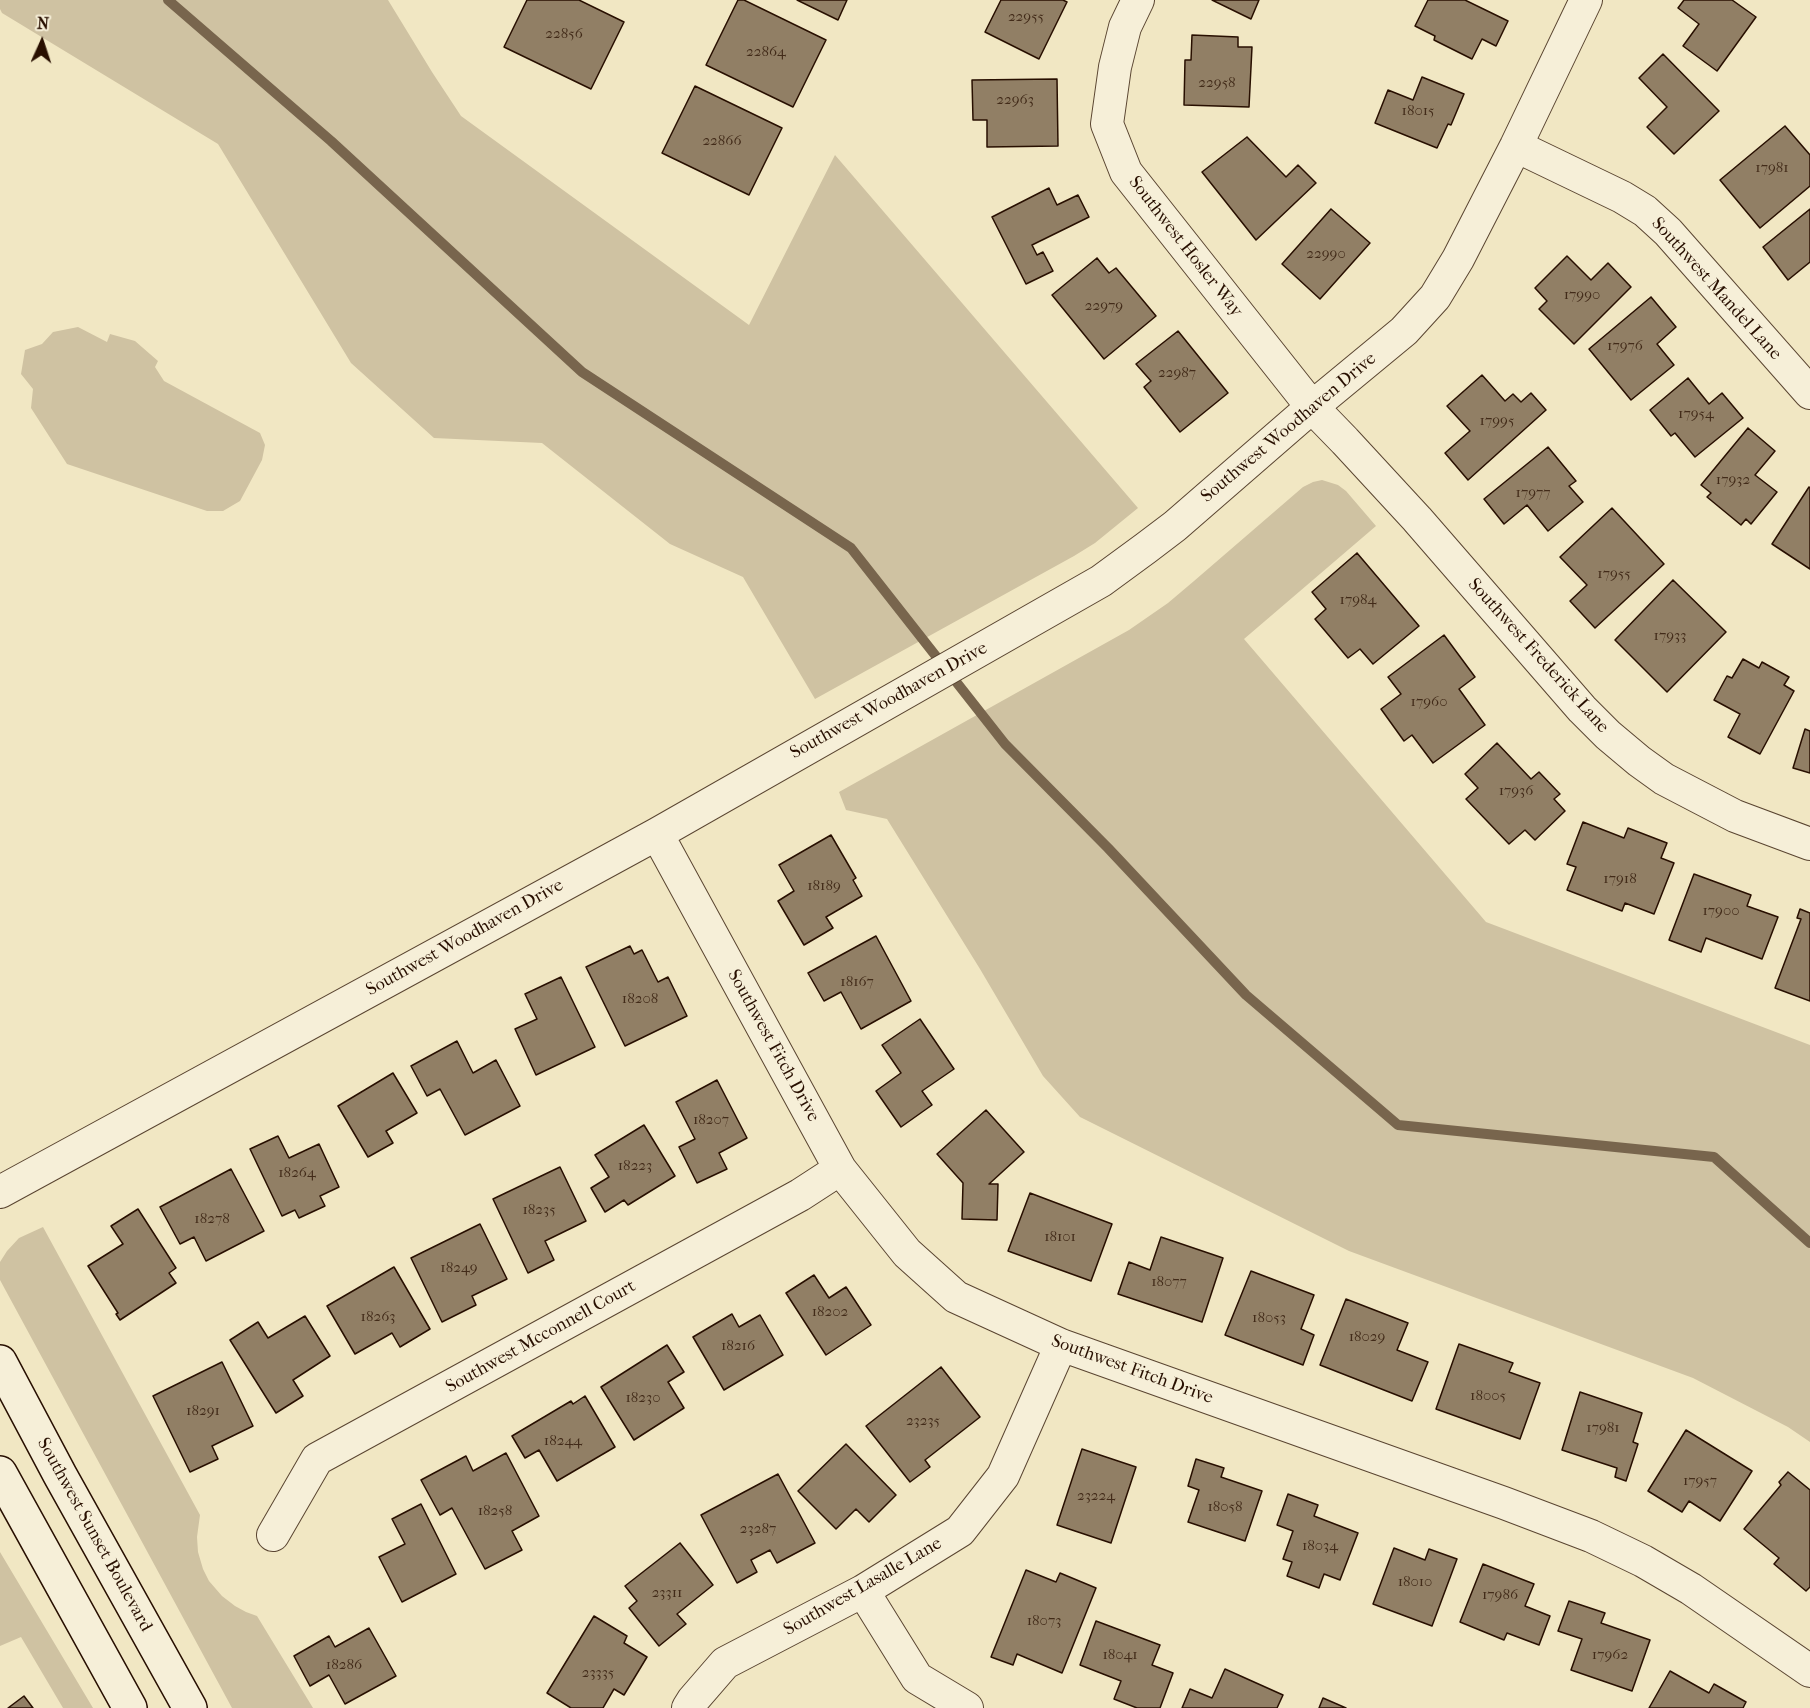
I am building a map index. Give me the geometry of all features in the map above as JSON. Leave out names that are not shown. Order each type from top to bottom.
[{"type":"main road","name":"Southwest Sunset Boulevard","points":[[0,1362],[190,1708]]},
{"type":"main road","points":[[0,1473],[130,1708]]},
{"type":"street","name":"Southwest Hosler Way","points":[[1138,0],[1125,27],[1117,57],[1107,124],[1126,172],[1312,407]]},
{"type":"street","name":"Southwest Woodhaven Drive","points":[[0,1192],[657,834],[1101,580],[1175,526],[1404,331],[1435,297],[1458,259],[1516,146],[1586,0]]},
{"type":"street","name":"Southwest Mandel Lane","points":[[1516,146],[1623,197],[1645,211],[1668,232],[1810,393]]},
{"type":"street","name":"Southwest Frederick Lane","points":[[1312,407],[1417,519],[1582,709],[1608,735],[1664,779],[1736,816],[1810,844]]},
{"type":"street","name":"Southwest Fitch Drive","points":[[657,834],[840,1169],[907,1253],[956,1297],[1061,1345],[1591,1536],[1643,1561],[1691,1589],[1810,1671]]},
{"type":"street","name":"Southwest Mcconnell Court","points":[[273,1535],[317,1459],[801,1195],[840,1169]]},
{"type":"street","name":"Southwest Lasalle Lane","points":[[688,1708],[726,1663],[863,1591],[960,1531],[1003,1476],[1061,1345]]},
{"type":"street","points":[[863,1591],[917,1678],[967,1708]]},
{"type":"shaded area","points":[[0,0],[388,0],[461,116],[749,325],[835,155],[1138,508],[1095,543],[1074,556],[815,699],[743,577],[670,544],[542,443],[434,438],[351,363],[218,144],[2,13]]},
{"type":"shaded area","points":[[78,327],[107,342],[110,334],[135,341],[158,361],[155,367],[164,381],[260,433],[265,445],[262,460],[240,501],[223,511],[207,511],[67,464],[31,408],[33,389],[21,374],[25,350],[42,344],[53,332]]},
{"type":"shaded area","points":[[1322,480],[1338,485],[1346,491],[1376,526],[1244,639],[1486,922],[1810,1045],[1810,1442],[1788,1427],[1693,1378],[1349,1251],[1080,1117],[1043,1076],[887,819],[846,810],[839,792],[1129,630],[1168,603],[1303,487]]},
{"type":"shaded area","points":[[43,1227],[200,1515],[197,1537],[198,1552],[209,1581],[222,1596],[235,1606],[257,1616],[313,1708],[232,1708],[0,1280],[0,1262],[7,1251],[19,1238]]},
{"type":"shaded area","points":[[0,1552],[93,1708],[63,1708],[21,1637],[0,1646]]},
{"type":"building","points":[[527,0],[579,0],[624,22],[591,89],[504,47]]},
{"type":"building","points":[[738,0],[744,0],[826,40],[793,107],[706,65]]},
{"type":"building","points":[[797,0],[847,0],[838,20]]},
{"type":"building","points":[[1001,0],[1063,0],[1067,2],[1039,59],[985,32]]},
{"type":"building","points":[[1212,0],[1259,0],[1251,19]]},
{"type":"building","points":[[1428,0],[1465,0],[1508,21],[1496,46],[1482,39],[1472,59],[1434,40],[1435,36],[1415,26]]},
{"type":"building","points":[[1684,0],[1732,0],[1756,17],[1717,71],[1683,46],[1699,24],[1678,8]]},
{"type":"building","points":[[1192,35],[1238,37],[1238,47],[1252,47],[1249,107],[1184,105],[1185,60],[1191,60]]},
{"type":"building","points":[[1663,54],[1719,111],[1674,154],[1647,127],[1667,107],[1639,78]]},
{"type":"building","points":[[1422,77],[1464,94],[1451,125],[1448,124],[1437,148],[1375,123],[1388,90],[1413,100]]},
{"type":"building","points":[[1057,79],[1058,146],[987,147],[987,120],[973,120],[972,80]]},
{"type":"building","points":[[695,86],[782,128],[749,195],[662,153]]},
{"type":"building","points":[[1785,126],[1810,155],[1810,186],[1760,228],[1720,180]]},
{"type":"building","points":[[1247,137],[1286,177],[1298,165],[1316,183],[1256,240],[1202,172]]},
{"type":"building","points":[[1049,188],[1057,205],[1078,195],[1089,217],[1032,245],[1037,255],[1043,252],[1053,271],[1026,284],[992,217]]},
{"type":"building","points":[[1331,209],[1370,243],[1320,299],[1282,264]]},
{"type":"building","points":[[1810,209],[1810,262],[1788,280],[1763,247]]},
{"type":"building","points":[[1567,256],[1591,280],[1608,263],[1631,287],[1574,344],[1539,309],[1547,301],[1535,288]]},
{"type":"building","points":[[1097,258],[1109,273],[1116,268],[1156,316],[1104,359],[1052,295]]},
{"type":"building","points":[[1651,297],[1676,327],[1657,344],[1674,365],[1631,400],[1589,349]]},
{"type":"building","points":[[1178,331],[1228,393],[1180,432],[1144,387],[1151,381],[1136,364]]},
{"type":"building","points":[[1482,375],[1505,401],[1513,394],[1521,402],[1531,393],[1546,410],[1468,480],[1445,453],[1470,431],[1447,406]]},
{"type":"building","points":[[1688,378],[1709,404],[1722,393],[1743,418],[1695,457],[1675,433],[1671,436],[1650,410]]},
{"type":"building","points":[[1748,428],[1775,451],[1755,475],[1777,492],[1751,524],[1746,519],[1741,525],[1707,497],[1711,493],[1701,485]]},
{"type":"building","points":[[1548,447],[1576,481],[1569,486],[1583,502],[1548,531],[1527,505],[1504,524],[1484,499]]},
{"type":"building","points":[[1810,488],[1810,569],[1772,544]]},
{"type":"building","points":[[1612,508],[1664,564],[1595,628],[1570,601],[1587,585],[1560,557]]},
{"type":"building","points":[[1357,553],[1419,626],[1373,664],[1360,649],[1348,658],[1315,619],[1326,609],[1312,592]]},
{"type":"building","points":[[1673,580],[1726,632],[1667,692],[1615,640]]},
{"type":"building","points":[[1444,635],[1475,677],[1459,689],[1485,725],[1433,763],[1412,735],[1404,741],[1381,709],[1401,694],[1388,677]]},
{"type":"building","points":[[1743,659],[1759,668],[1762,662],[1789,677],[1784,685],[1794,691],[1760,754],[1728,737],[1740,714],[1714,700],[1727,676],[1732,678]]},
{"type":"building","points":[[1805,729],[1810,731],[1810,773],[1793,768]]},
{"type":"building","points":[[1497,743],[1531,779],[1539,772],[1560,794],[1554,799],[1565,811],[1535,840],[1525,830],[1509,844],[1466,799],[1478,788],[1465,774]]},
{"type":"building","points":[[1583,822],[1624,838],[1628,828],[1667,843],[1661,858],[1674,863],[1654,914],[1625,903],[1622,911],[1567,890],[1576,867],[1567,864]]},
{"type":"building","points":[[831,835],[856,878],[853,880],[862,896],[826,917],[833,928],[804,945],[778,901],[794,891],[779,865]]},
{"type":"building","points":[[1694,874],[1751,895],[1747,906],[1778,917],[1762,959],[1706,938],[1701,952],[1669,940]]},
{"type":"building","points":[[1800,909],[1810,913],[1810,1001],[1775,988],[1801,919],[1797,918]]},
{"type":"building","points":[[876,936],[911,1001],[861,1029],[841,992],[824,1001],[808,973]]},
{"type":"building","points":[[630,946],[634,954],[642,950],[658,982],[668,977],[687,1016],[625,1046],[586,967]]},
{"type":"building","points":[[561,977],[595,1047],[536,1075],[515,1029],[537,1019],[525,994]]},
{"type":"building","points":[[920,1019],[954,1069],[922,1091],[932,1105],[901,1127],[876,1091],[901,1073],[882,1045]]},
{"type":"building","points":[[457,1041],[473,1073],[496,1060],[520,1106],[465,1135],[440,1089],[427,1096],[411,1066]]},
{"type":"building","points":[[393,1073],[417,1113],[386,1131],[393,1143],[368,1157],[338,1106]]},
{"type":"building","points":[[717,1080],[747,1138],[719,1153],[727,1169],[697,1183],[679,1147],[695,1139],[676,1102]]},
{"type":"building","points":[[986,1110],[1024,1152],[989,1184],[998,1184],[997,1220],[962,1219],[963,1183],[937,1154]]},
{"type":"building","points":[[644,1125],[675,1176],[628,1205],[624,1200],[605,1212],[591,1188],[609,1177],[595,1155]]},
{"type":"building","points":[[278,1136],[289,1158],[319,1144],[339,1187],[320,1196],[325,1206],[299,1218],[295,1210],[282,1216],[250,1149]]},
{"type":"building","points":[[560,1167],[586,1221],[545,1241],[554,1260],[528,1273],[493,1199]]},
{"type":"building","points":[[231,1169],[264,1231],[206,1261],[194,1237],[180,1244],[160,1207]]},
{"type":"building","points":[[1030,1193],[1112,1224],[1091,1281],[1008,1251]]},
{"type":"building","points":[[138,1209],[176,1268],[169,1273],[176,1283],[120,1320],[116,1314],[118,1313],[88,1266],[123,1244],[111,1226]]},
{"type":"building","points":[[480,1224],[507,1279],[472,1296],[476,1305],[442,1322],[411,1258]]},
{"type":"building","points":[[1161,1237],[1223,1258],[1202,1322],[1118,1294],[1129,1262],[1150,1270]]},
{"type":"building","points":[[394,1267],[430,1329],[400,1347],[392,1333],[355,1354],[327,1306]]},
{"type":"building","points":[[1251,1271],[1314,1295],[1301,1329],[1314,1335],[1303,1365],[1225,1335]]},
{"type":"building","points":[[814,1275],[829,1298],[846,1287],[871,1325],[826,1355],[786,1293]]},
{"type":"building","points":[[1346,1299],[1408,1323],[1397,1350],[1428,1362],[1412,1401],[1320,1365]]},
{"type":"building","points":[[732,1314],[739,1327],[760,1315],[783,1355],[724,1390],[693,1337]]},
{"type":"building","points":[[305,1316],[330,1356],[293,1380],[303,1396],[276,1413],[230,1340],[258,1322],[268,1338]]},
{"type":"building","points":[[1459,1344],[1513,1363],[1509,1372],[1540,1383],[1520,1439],[1436,1409]]},
{"type":"building","points":[[667,1345],[684,1372],[668,1382],[684,1408],[634,1440],[601,1387]]},
{"type":"building","points":[[222,1362],[253,1426],[212,1446],[218,1459],[190,1472],[153,1396]]},
{"type":"building","points":[[941,1367],[980,1417],[925,1460],[930,1467],[910,1482],[866,1426]]},
{"type":"building","points":[[1580,1392],[1642,1413],[1633,1442],[1638,1444],[1626,1481],[1615,1477],[1617,1468],[1562,1450]]},
{"type":"building","points":[[585,1396],[615,1447],[557,1481],[539,1450],[525,1458],[512,1436],[571,1401],[573,1404]]},
{"type":"building","points":[[1686,1430],[1752,1471],[1720,1521],[1689,1501],[1682,1512],[1648,1491]]},
{"type":"building","points":[[846,1444],[896,1495],[869,1522],[856,1509],[836,1529],[798,1491]]},
{"type":"building","points":[[1082,1449],[1136,1467],[1111,1543],[1057,1525]]},
{"type":"building","points":[[506,1453],[539,1516],[512,1531],[522,1550],[485,1569],[452,1508],[440,1515],[421,1480],[466,1456],[473,1471]]},
{"type":"building","points":[[1196,1459],[1224,1468],[1221,1477],[1262,1491],[1245,1541],[1188,1522],[1199,1490],[1188,1486]]},
{"type":"building","points":[[1788,1472],[1810,1490],[1810,1587],[1806,1591],[1774,1564],[1779,1558],[1744,1529],[1781,1485],[1779,1482]]},
{"type":"building","points":[[778,1474],[815,1543],[777,1563],[770,1550],[751,1560],[757,1572],[737,1583],[701,1515]]},
{"type":"building","points":[[1288,1494],[1318,1505],[1314,1516],[1358,1533],[1340,1580],[1324,1574],[1319,1588],[1287,1576],[1292,1562],[1283,1559],[1293,1531],[1277,1525]]},
{"type":"building","points":[[421,1504],[456,1574],[402,1602],[379,1557],[405,1544],[392,1519]]},
{"type":"building","points":[[680,1543],[713,1585],[677,1614],[686,1624],[659,1646],[629,1608],[637,1601],[625,1586]]},
{"type":"building","points":[[1394,1548],[1425,1560],[1429,1549],[1457,1559],[1432,1626],[1373,1604]]},
{"type":"building","points":[[1483,1564],[1534,1584],[1525,1606],[1550,1616],[1539,1645],[1507,1633],[1504,1640],[1460,1622]]},
{"type":"building","points":[[1026,1570],[1056,1582],[1060,1573],[1096,1588],[1062,1673],[1017,1654],[1013,1665],[991,1657]]},
{"type":"building","points":[[1569,1601],[1605,1613],[1601,1623],[1650,1640],[1632,1691],[1571,1670],[1582,1639],[1558,1631]]},
{"type":"building","points":[[594,1616],[627,1636],[624,1643],[647,1657],[624,1695],[614,1689],[603,1708],[571,1708],[547,1693]]},
{"type":"building","points":[[1096,1621],[1160,1645],[1152,1665],[1173,1673],[1160,1708],[1137,1708],[1114,1699],[1121,1681],[1080,1665]]},
{"type":"building","points":[[369,1628],[396,1676],[345,1704],[329,1675],[310,1686],[294,1656],[329,1636],[335,1647]]},
{"type":"building","points":[[1225,1669],[1283,1695],[1277,1708],[1182,1708],[1190,1689],[1212,1698]]},
{"type":"building","points":[[1670,1671],[1709,1693],[1714,1684],[1746,1702],[1743,1708],[1649,1708]]},
{"type":"building","points":[[24,1696],[33,1708],[8,1708]]},
{"type":"building","points":[[1323,1698],[1346,1708],[1319,1708]]},
{"type":"waterway","points":[[168,0],[331,141],[582,372],[851,548],[1005,744],[1108,848],[1246,995],[1398,1125],[1714,1157],[1810,1243]]}]
